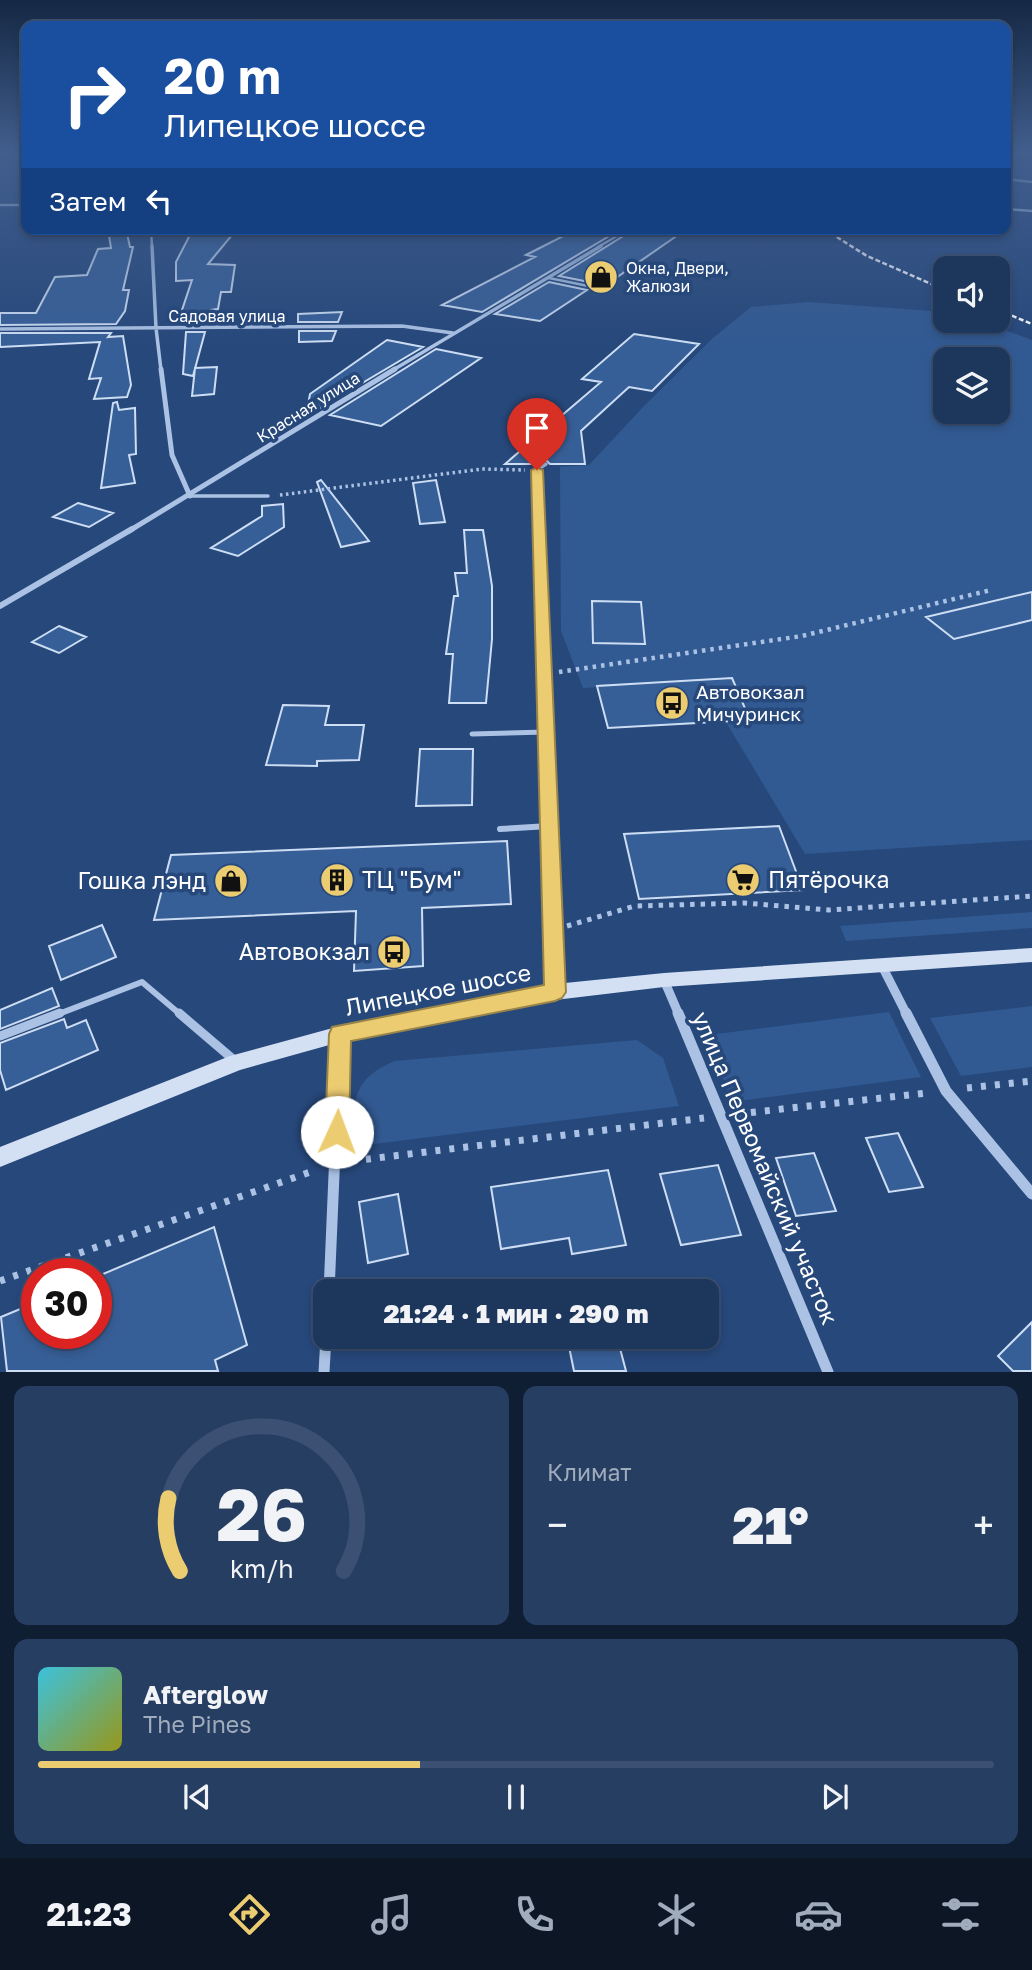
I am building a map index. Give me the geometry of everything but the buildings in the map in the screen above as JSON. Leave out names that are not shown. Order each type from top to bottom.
[{"type":"main road","name":"Липецкое шоссе","points":[[0,1157],[237,1062],[340,1034],[555,992],[664,980],[1032,955]]},
{"type":"street","points":[[151,235],[156,328],[172,455],[190,496]]},
{"type":"street","name":"Красная улица","points":[[0,606],[190,496],[453,333],[619,235]]},
{"type":"street","name":"Садовая улица","points":[[0,329],[402,326],[453,333]]},
{"type":"street","points":[[537,470],[555,992]]},
{"type":"street","points":[[882,966],[946,1091],[1032,1194]]},
{"type":"street","name":"улица Первомайский участок","points":[[664,980],[828,1371]]},
{"type":"street","points":[[330,1279],[340,1034]]},
{"type":"street","points":[[324,1371],[325,1349]]},
{"type":"lane","points":[[549,278],[593,287]]},
{"type":"lane","points":[[537,470],[546,464]]},
{"type":"lane","points":[[190,496],[268,496]]},
{"type":"lane","points":[[472,734],[546,732]]},
{"type":"lane","points":[[500,829],[549,826]]},
{"type":"lane","points":[[0,1036],[142,982],[237,1062]]},
{"type":"path","points":[[268,496],[482,469],[537,470]]},
{"type":"path","points":[[544,673],[802,636],[991,590]]},
{"type":"path","points":[[553,930],[635,906],[744,903],[829,910],[1032,896]]},
{"type":"path","points":[[0,1280],[336,1163],[1032,1081]]},
{"type":"shaded area","points":[[809,302],[932,311],[933,333],[1010,332],[1032,340],[1032,840],[805,854],[702,682],[583,688],[561,631],[560,467],[589,465],[713,338],[751,307]]},
{"type":"shaded area","points":[[1032,912],[1032,928],[846,941],[840,926]]},
{"type":"shaded area","points":[[1032,1006],[1032,1067],[961,1076],[930,1018]]},
{"type":"shaded area","points":[[889,1012],[921,1077],[731,1102],[708,1035]]},
{"type":"shaded area","points":[[637,1040],[663,1058],[679,1106],[350,1147],[354,1105],[362,1085],[380,1068],[395,1061]]},
{"type":"railway","points":[[834,235],[867,256],[933,285]]},
{"type":"railway","points":[[1010,315],[1032,324]]},
{"type":"place","name":"Окна, Двери, Жалюзи","points":[[601,277]]},
{"type":"place","name":"Автовокзал Мичуринск","points":[[672,703]]},
{"type":"place","name":"ТЦ \"Бум\"","points":[[337,880]]},
{"type":"place","name":"Пятёрочка","points":[[743,880]]},
{"type":"place","name":"Гошка лэнд","points":[[231,881]]},
{"type":"place","name":"Автовокзал","points":[[394,952]]},
{"type":"route","points":[[337,1132],[340,1034],[555,992],[537,470]]}]
